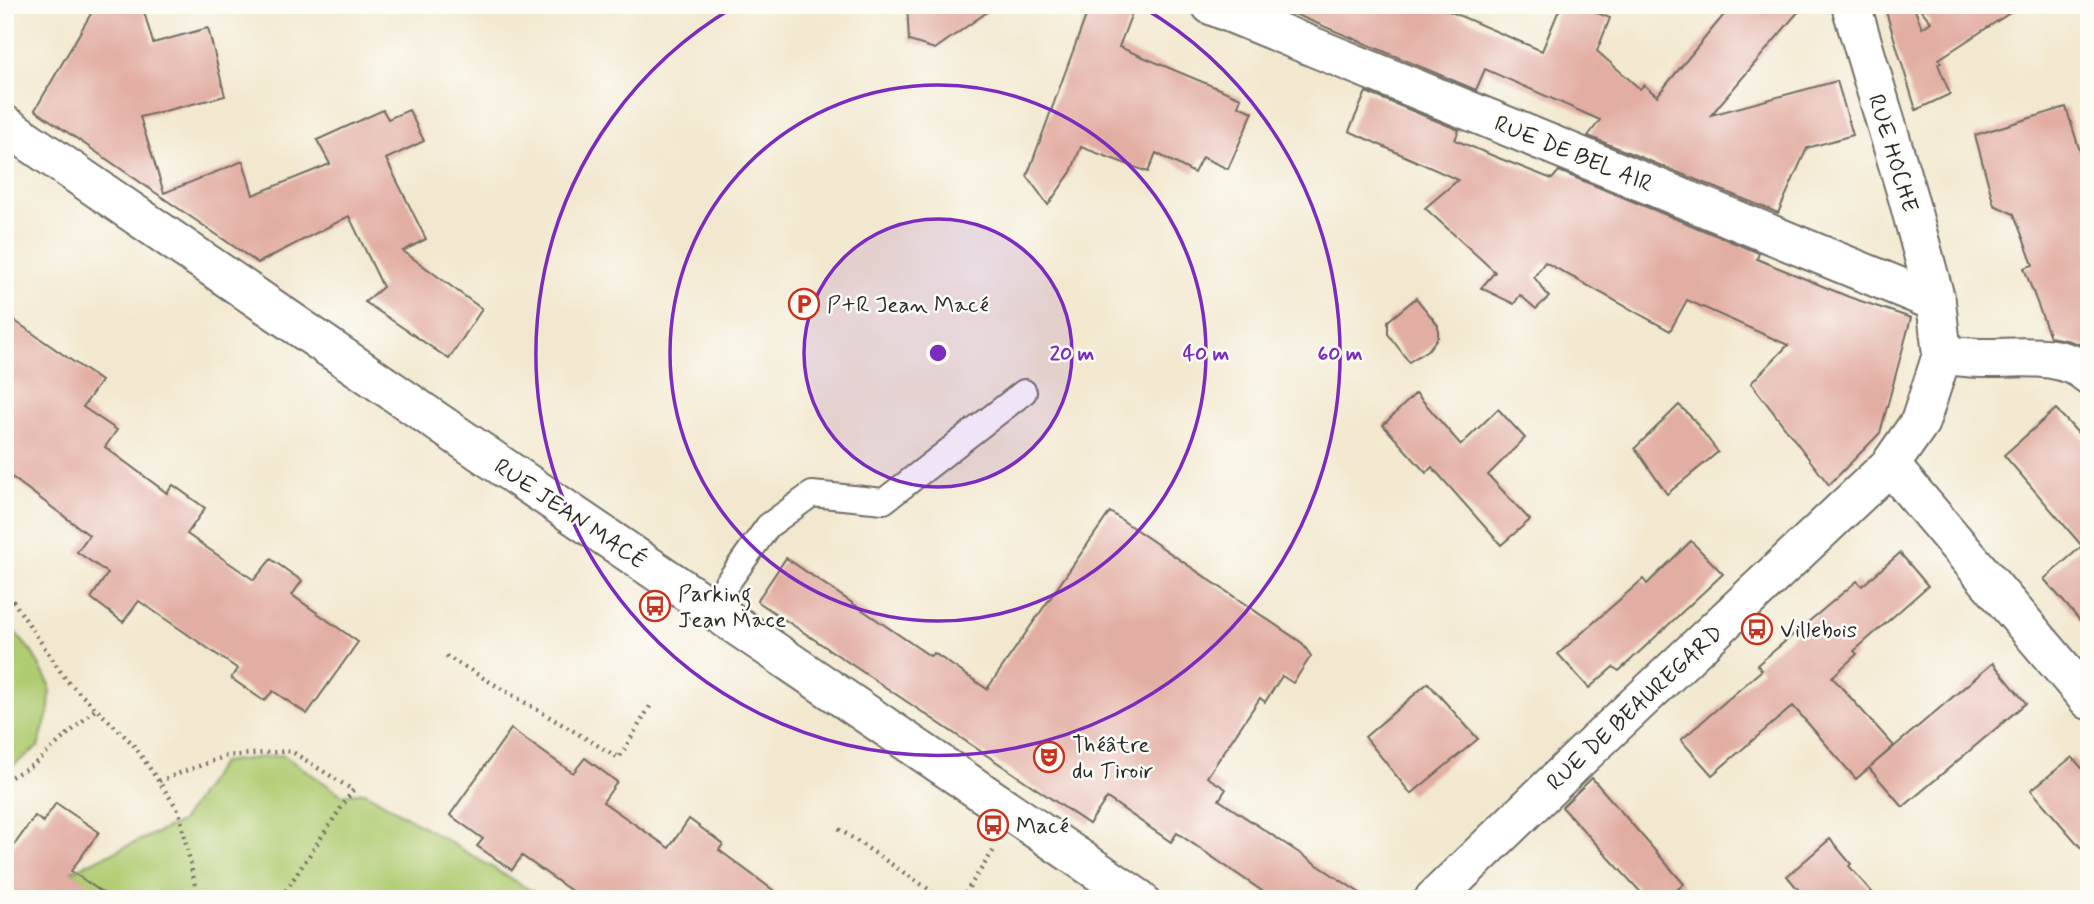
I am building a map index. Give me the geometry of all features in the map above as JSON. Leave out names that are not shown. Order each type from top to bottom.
[{"type":"street","name":"RUE DE BEL AIR","points":[[1211,5],[1936,302]]},
{"type":"street","name":"RUE HOCHE","points":[[1851,5],[1936,302]]},
{"type":"street","name":"RUE JEAN MACÉ","points":[[5,125],[1139,899]]},
{"type":"street","name":"RUE DE BEAUREGARD","points":[[1434,899],[1890,465],[1920,422],[1942,355],[1936,302]]},
{"type":"street","points":[[1942,355],[1983,358],[2033,356],[2080,367],[2089,375]]},
{"type":"street","points":[[1890,465],[2089,700]]},
{"type":"lane","points":[[710,607],[768,527],[812,494],[884,501],[1024,392]]},
{"type":"path","points":[[5,589],[67,681],[133,744],[179,811],[198,899]]},
{"type":"path","points":[[446,656],[619,758],[652,703]]},
{"type":"path","points":[[5,780],[33,765],[96,709]]},
{"type":"path","points":[[158,781],[226,756],[291,751],[354,790],[280,899]]},
{"type":"path","points":[[839,829],[943,899]]},
{"type":"path","points":[[961,899],[988,860]]},
{"type":"green space","points":[[5,621],[32,652],[50,685],[49,710],[38,747],[5,771]]},
{"type":"green space","points":[[283,755],[342,795],[365,792],[545,899],[105,899],[71,871],[181,822],[222,762]]},
{"type":"building","points":[[96,5],[142,5],[153,43],[208,28],[225,96],[140,117],[164,193],[243,161],[253,195],[330,164],[317,140],[383,110],[388,119],[409,110],[424,141],[386,159],[426,239],[403,251],[482,309],[449,359],[365,302],[383,287],[349,216],[258,263],[35,110]]},
{"type":"building","points":[[907,5],[997,5],[935,49],[909,41]]},
{"type":"building","points":[[1090,5],[1135,5],[1119,47],[1241,98],[1238,106],[1253,112],[1228,169],[1202,157],[1194,173],[1156,153],[1148,172],[1081,147],[1071,172],[1048,205],[1027,176]]},
{"type":"building","points":[[1273,5],[1435,5],[1542,51],[1561,5],[1578,5],[1610,18],[1597,51],[1640,89],[1644,85],[1657,96],[1732,5],[1804,5],[1711,115],[1837,81],[1853,135],[1807,148],[1778,213],[1588,136],[1600,120],[1485,69],[1476,90]]},
{"type":"building","points":[[1884,5],[1913,5],[1922,28],[1931,22],[1917,5],[2022,5],[1939,59],[1941,62],[1938,64],[1950,94],[1916,110]]},
{"type":"building","points":[[1366,92],[1459,130],[1455,140],[1552,179],[1559,171],[1759,253],[1757,259],[1849,297],[1911,318],[1880,433],[1829,485],[1751,383],[1788,345],[1687,300],[1670,331],[1545,262],[1534,277],[1549,297],[1536,309],[1520,295],[1514,304],[1481,288],[1495,272],[1425,208],[1458,180],[1349,131]]},
{"type":"building","points":[[2066,107],[2089,180],[2089,348],[2050,337],[2024,268],[2033,265],[2014,214],[1994,205],[1975,135]]},
{"type":"building","points":[[1416,298],[1438,325],[1438,337],[1429,349],[1409,362],[1388,334],[1388,321]]},
{"type":"building","points":[[5,314],[101,381],[83,407],[117,430],[105,447],[167,493],[173,485],[205,508],[187,534],[254,580],[271,559],[302,581],[292,595],[358,642],[307,714],[273,691],[264,701],[231,678],[238,669],[139,601],[123,622],[91,598],[108,573],[77,552],[89,535],[5,472]]},
{"type":"building","points":[[1416,393],[1461,445],[1498,409],[1525,438],[1488,475],[1530,520],[1501,545],[1432,467],[1426,473],[1383,425]]},
{"type":"building","points":[[1679,405],[1718,452],[1667,494],[1635,448]]},
{"type":"building","points":[[2056,409],[2089,445],[2089,631],[2044,579],[2082,546],[2004,455]]},
{"type":"building","points":[[1110,512],[1302,643],[1311,656],[1293,683],[1282,676],[1265,702],[1260,698],[1207,777],[1226,789],[1219,800],[1369,899],[1274,899],[1177,833],[1171,842],[1107,798],[1089,824],[757,601],[786,558],[930,656],[934,653],[987,689]]},
{"type":"building","points":[[1691,541],[1723,574],[1619,671],[1613,667],[1589,688],[1558,654],[1643,579],[1647,584]]},
{"type":"building","points":[[1900,553],[1928,586],[1854,651],[1857,654],[1832,677],[1894,746],[1870,767],[1993,663],[2026,703],[1903,807],[1869,768],[1856,779],[1793,706],[1712,775],[1681,740],[1762,670],[1757,665],[1857,581],[1862,586]]},
{"type":"building","points":[[1428,683],[1478,739],[1411,794],[1365,737]]},
{"type":"building","points":[[511,729],[573,773],[585,758],[617,782],[603,802],[669,848],[689,819],[723,844],[719,850],[785,899],[583,899],[522,856],[512,870],[477,846],[483,839],[450,815]]},
{"type":"building","points":[[2072,757],[2089,776],[2089,857],[2031,790]]},
{"type":"building","points":[[1592,778],[1684,884],[1666,899],[1647,899],[1562,807]]},
{"type":"building","points":[[56,803],[99,832],[71,871],[112,899],[5,899],[5,858],[35,816],[43,822]]},
{"type":"building","points":[[1830,839],[1878,899],[1806,899],[1787,876]]},
{"type":"place","name":"P+R Jean Macé","points":[[804,304]]},
{"type":"place","name":"Parking Jean Mace","points":[[655,606]]},
{"type":"place","name":"Villebois","points":[[1757,629]]},
{"type":"place","name":"Théâtre du Tiroir","points":[[1049,757]]},
{"type":"place","name":"Macé","points":[[993,825]]}]
